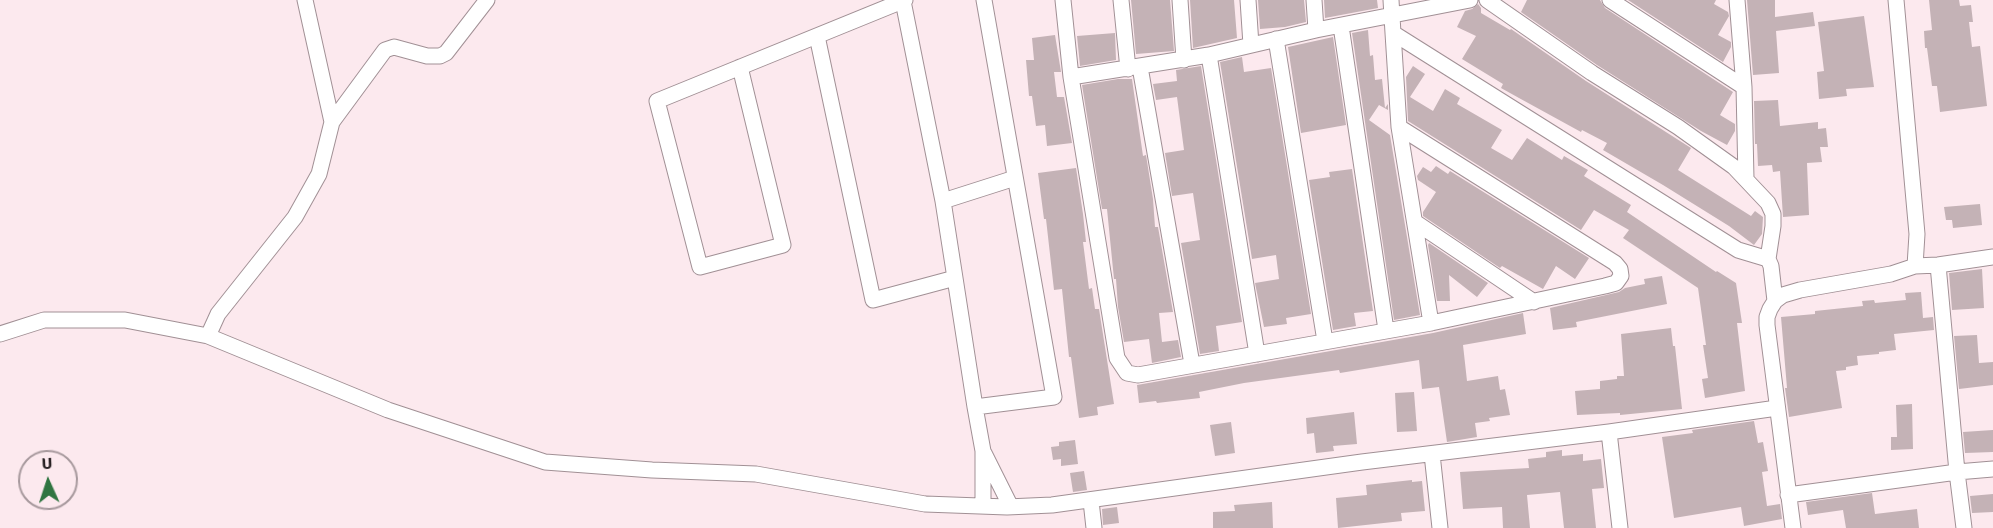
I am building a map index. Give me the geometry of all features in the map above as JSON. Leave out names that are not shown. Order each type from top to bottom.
[{"type":"street","points":[[305,0],[332,122]]},
{"type":"street","points":[[208,336],[218,314],[295,217],[319,174],[332,122],[385,50],[394,47],[428,56],[440,56],[446,53],[487,0]]},
{"type":"street","points":[[975,407],[1054,397],[984,0]]},
{"type":"street","points":[[1063,0],[1071,77],[1117,358],[1127,373],[1138,375],[1431,323],[1616,283],[1621,276],[1620,269],[1615,263],[1399,128]]},
{"type":"street","points":[[1121,0],[1192,364]]},
{"type":"street","points":[[1180,0],[1184,60]]},
{"type":"street","points":[[1248,0],[1251,45]]},
{"type":"street","points":[[1314,0],[1316,30]]},
{"type":"street","points":[[1391,0],[1399,128],[1431,323]]},
{"type":"street","points":[[1487,0],[1734,167],[1768,203],[1773,213],[1768,259],[1771,266],[1774,300],[1767,317],[1767,326],[1793,528]]},
{"type":"street","points":[[1610,0],[1744,87]]},
{"type":"street","points":[[1737,0],[1744,87],[1746,179]]},
{"type":"street","points":[[1896,0],[1917,234],[1915,266]]},
{"type":"street","points":[[740,67],[783,245],[700,267],[657,101],[740,67],[904,1],[943,201],[983,451],[983,506]]},
{"type":"street","points":[[1071,77],[1184,60],[1316,30],[1464,1]]},
{"type":"street","points":[[1341,26],[1386,330]]},
{"type":"street","points":[[1393,33],[1738,250],[1768,259]]},
{"type":"street","points":[[818,36],[873,300],[955,278]]},
{"type":"street","points":[[1276,39],[1325,340]]},
{"type":"street","points":[[1209,55],[1257,354]]},
{"type":"street","points":[[943,201],[1015,178]]},
{"type":"street","points":[[1415,222],[1534,302]]},
{"type":"street","points":[[1774,300],[1800,290],[1891,274],[1915,266],[1993,257]]},
{"type":"street","points":[[1938,265],[1964,528]]},
{"type":"street","points":[[0,334],[45,320],[125,320],[208,336],[388,410],[545,462],[652,470],[756,474],[925,504],[1052,506],[1777,408]]},
{"type":"street","points":[[1609,432],[1620,528]]},
{"type":"street","points":[[983,451],[1011,507]]},
{"type":"street","points":[[1432,454],[1440,528]]},
{"type":"street","points":[[1788,495],[1957,472],[1993,470]]},
{"type":"street","points":[[1091,501],[1094,528]]},
{"type":"building","points":[[1131,0],[1170,0],[1174,51],[1136,54]]},
{"type":"building","points":[[1190,0],[1234,0],[1237,38],[1193,48]]},
{"type":"building","points":[[1258,0],[1304,0],[1306,22],[1260,29]]},
{"type":"building","points":[[1324,0],[1377,0],[1378,8],[1325,18]]},
{"type":"building","points":[[1527,0],[1600,0],[1605,8],[1733,92],[1720,115],[1735,124],[1735,131],[1727,145],[1597,65],[1521,12]]},
{"type":"building","points":[[1628,0],[1716,0],[1714,4],[1728,12],[1729,16],[1718,35],[1731,42],[1731,47],[1723,62]]},
{"type":"building","points":[[1747,0],[1775,0],[1775,17],[1813,12],[1815,26],[1776,31],[1779,73],[1753,75]]},
{"type":"building","points":[[1929,0],[1959,0],[1960,6],[1971,5],[1973,22],[1969,22],[1972,47],[1980,46],[1987,106],[1940,112],[1937,86],[1932,86],[1927,48],[1925,48],[1924,31],[1932,30]]},
{"type":"building","points":[[1478,4],[1481,13],[1511,29],[1586,81],[1691,148],[1678,170],[1751,216],[1755,211],[1763,217],[1762,234],[1754,245],[1729,226],[1603,150],[1607,143],[1582,130],[1581,132],[1501,88],[1503,84],[1462,59],[1476,36],[1457,27],[1465,11]]},
{"type":"building","points":[[1864,16],[1874,87],[1846,89],[1847,96],[1819,99],[1817,72],[1824,71],[1818,22]]},
{"type":"building","points":[[1368,30],[1375,80],[1382,79],[1385,108],[1388,104],[1388,110],[1379,105],[1369,120],[1390,135],[1420,315],[1394,320],[1352,33]]},
{"type":"building","points":[[1115,33],[1116,60],[1080,66],[1077,36]]},
{"type":"building","points":[[1055,35],[1061,72],[1054,72],[1057,97],[1064,97],[1072,143],[1047,146],[1045,125],[1036,126],[1032,96],[1029,96],[1026,60],[1034,60],[1032,38]]},
{"type":"building","points":[[1333,37],[1346,125],[1301,133],[1288,47]]},
{"type":"building","points":[[1242,57],[1244,72],[1271,68],[1311,314],[1286,318],[1287,324],[1264,327],[1255,283],[1279,279],[1276,255],[1252,259],[1220,62]]},
{"type":"building","points":[[1201,66],[1242,322],[1216,326],[1219,351],[1200,354],[1181,243],[1200,240],[1193,193],[1172,196],[1165,153],[1184,150],[1177,97],[1156,100],[1153,84],[1177,81],[1176,70]]},
{"type":"building","points":[[1413,66],[1425,74],[1410,97],[1433,111],[1445,89],[1460,98],[1457,104],[1502,130],[1491,148],[1512,160],[1527,138],[1562,160],[1564,156],[1588,170],[1584,176],[1631,205],[1627,212],[1736,283],[1742,323],[1737,323],[1745,391],[1705,398],[1702,379],[1708,378],[1703,345],[1706,345],[1698,288],[1623,238],[1629,230],[1594,210],[1581,230],[1408,121],[1406,77]]},
{"type":"building","points":[[1132,79],[1143,156],[1146,155],[1153,199],[1155,227],[1158,227],[1173,312],[1159,313],[1162,342],[1178,340],[1181,357],[1152,363],[1149,339],[1124,342],[1116,279],[1114,279],[1107,209],[1102,209],[1082,85]]},
{"type":"building","points":[[1778,100],[1780,126],[1818,122],[1818,129],[1826,128],[1828,147],[1820,147],[1822,162],[1807,163],[1809,215],[1783,217],[1780,171],[1773,172],[1772,165],[1758,166],[1754,101]]},
{"type":"building","points":[[1436,166],[1448,174],[1450,171],[1589,258],[1575,279],[1556,266],[1543,289],[1502,266],[1500,268],[1423,216],[1423,212],[1436,192],[1418,180],[1417,176],[1423,167],[1431,172]]},
{"type":"building","points":[[1076,168],[1083,214],[1086,242],[1083,242],[1089,289],[1092,288],[1095,309],[1099,309],[1114,404],[1097,407],[1098,415],[1079,418],[1071,357],[1069,357],[1062,289],[1054,290],[1038,173]]},
{"type":"building","points":[[1352,169],[1373,311],[1354,313],[1356,326],[1333,330],[1309,180],[1330,177],[1329,172]]},
{"type":"building","points":[[1980,204],[1982,225],[1953,228],[1952,220],[1946,220],[1944,207]]},
{"type":"building","points":[[1429,243],[1488,283],[1477,297],[1449,275],[1450,301],[1437,301]]},
{"type":"building","points":[[1982,269],[1984,308],[1952,310],[1949,273]]},
{"type":"building","points":[[1662,276],[1667,304],[1576,322],[1577,327],[1553,330],[1550,308],[1619,292],[1625,288],[1645,284],[1644,279]]},
{"type":"building","points":[[1921,292],[1923,318],[1933,317],[1934,330],[1894,334],[1896,350],[1857,356],[1858,365],[1836,371],[1842,408],[1789,417],[1781,317],[1863,306],[1862,301],[1874,300],[1875,303],[1906,300],[1905,293]]},
{"type":"building","points":[[1523,313],[1526,334],[1463,345],[1467,381],[1498,376],[1500,390],[1505,389],[1510,415],[1475,423],[1477,437],[1447,442],[1439,387],[1422,389],[1419,360],[1340,373],[1339,370],[1244,383],[1199,392],[1200,398],[1139,403],[1137,385],[1433,333]]},
{"type":"building","points":[[1671,328],[1682,409],[1620,415],[1620,413],[1577,415],[1575,391],[1600,389],[1600,381],[1624,376],[1621,334]]},
{"type":"building","points":[[1977,335],[1979,363],[1993,362],[1993,385],[1959,389],[1954,336]]},
{"type":"building","points":[[1414,392],[1417,431],[1397,432],[1395,393]]},
{"type":"building","points":[[1912,404],[1913,449],[1891,450],[1891,437],[1897,437],[1896,405]]},
{"type":"building","points":[[1354,412],[1357,444],[1333,446],[1334,451],[1316,453],[1314,433],[1307,434],[1306,418]]},
{"type":"building","points":[[1754,421],[1758,443],[1763,442],[1768,471],[1762,472],[1767,506],[1780,504],[1782,519],[1744,526],[1741,507],[1674,518],[1662,437]]},
{"type":"building","points":[[1231,422],[1235,453],[1215,456],[1210,425]]},
{"type":"building","points":[[1993,430],[1993,452],[1965,453],[1963,432]]},
{"type":"building","points":[[1075,440],[1078,464],[1061,466],[1061,459],[1053,460],[1051,447],[1059,446],[1059,442]]},
{"type":"building","points":[[1562,450],[1562,456],[1583,454],[1583,461],[1601,459],[1604,488],[1592,489],[1596,528],[1564,528],[1560,492],[1527,495],[1530,528],[1503,528],[1502,507],[1463,509],[1460,472],[1529,468],[1528,459],[1546,457],[1546,452]]},
{"type":"building","points":[[1084,471],[1087,490],[1073,492],[1070,473]]},
{"type":"building","points":[[1412,480],[1412,482],[1422,481],[1425,511],[1401,513],[1402,521],[1338,528],[1336,498],[1367,495],[1366,485]]},
{"type":"building","points":[[1872,493],[1875,514],[1917,509],[1919,528],[1846,528],[1843,510],[1808,515],[1806,502]]},
{"type":"building","points":[[1993,494],[1993,512],[1972,513],[1970,496]]},
{"type":"building","points":[[1272,502],[1273,528],[1213,528],[1213,512],[1235,511],[1234,505]]},
{"type":"building","points":[[1117,507],[1119,523],[1103,525],[1102,509]]}]
